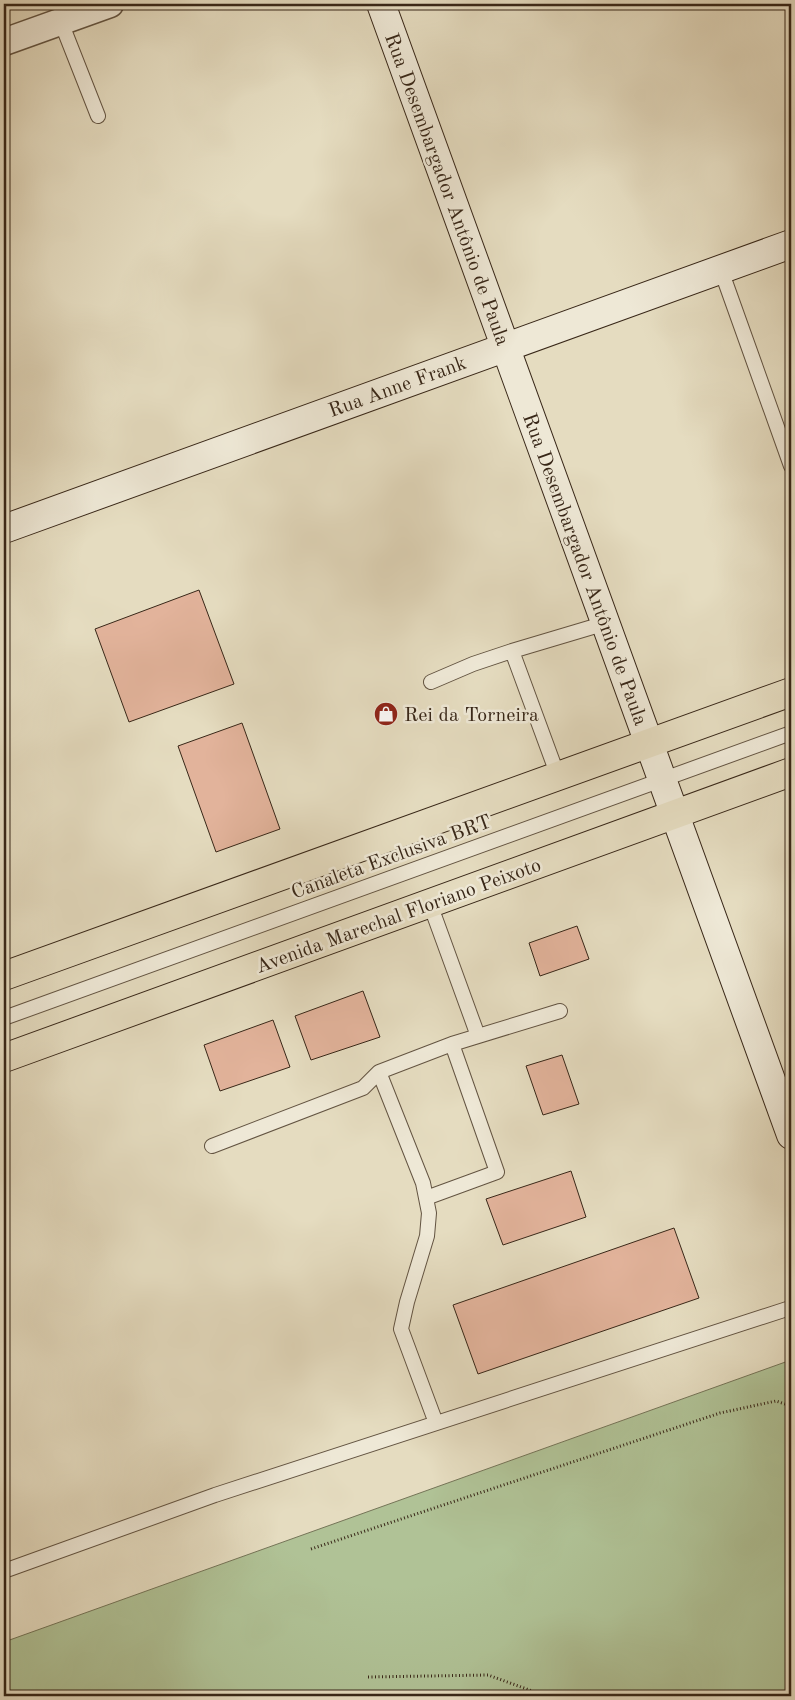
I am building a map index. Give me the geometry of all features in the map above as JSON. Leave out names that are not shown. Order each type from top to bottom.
[{"type":"main road","name":"Rua Desembargador Antônio de Paula","points":[[381,4],[791,1135]]},
{"type":"main road","name":"Rua Anne Frank","points":[[4,528],[791,244]]},
{"type":"main road","points":[[4,976],[791,692]]},
{"type":"main road","name":"Avenida Marechal Floriano Peixoto","points":[[4,1058],[791,772]]},
{"type":"street","points":[[4,42],[110,4]]},
{"type":"lane","points":[[61,22],[98,116]]},
{"type":"lane","points":[[721,270],[791,466]]},
{"type":"lane","points":[[431,682],[473,664],[606,623]]},
{"type":"lane","points":[[512,651],[558,776]]},
{"type":"lane","name":"Canaleta Exclusiva BRT","points":[[4,1018],[791,733]]},
{"type":"lane","points":[[430,904],[478,1036]]},
{"type":"lane","points":[[212,1146],[363,1088],[379,1072],[452,1044],[560,1011]]},
{"type":"lane","points":[[426,1198],[497,1172],[452,1044]]},
{"type":"lane","points":[[379,1072],[423,1183],[429,1213],[427,1236],[401,1329],[436,1423]]},
{"type":"lane","points":[[4,1571],[215,1495],[790,1308]]},
{"type":"path","points":[[311,1548],[720,1414],[776,1401],[791,1406]]},
{"type":"path","points":[[368,1677],[488,1675],[546,1696]]},
{"type":"green space","points":[[791,1360],[791,1696],[4,1696],[4,1642]]},
{"type":"building","points":[[199,590],[234,684],[129,722],[95,629]]},
{"type":"building","points":[[242,723],[280,829],[216,852],[178,746]]},
{"type":"building","points":[[577,926],[589,959],[540,976],[529,943]]},
{"type":"building","points":[[363,991],[380,1037],[311,1060],[295,1016]]},
{"type":"building","points":[[273,1020],[290,1067],[220,1091],[204,1045]]},
{"type":"building","points":[[562,1055],[579,1104],[543,1115],[526,1066]]},
{"type":"building","points":[[571,1171],[586,1217],[503,1245],[486,1199]]},
{"type":"building","points":[[674,1228],[699,1298],[478,1374],[453,1305]]},
{"type":"place","name":"Rei da Torneira","points":[[386,714]]}]
